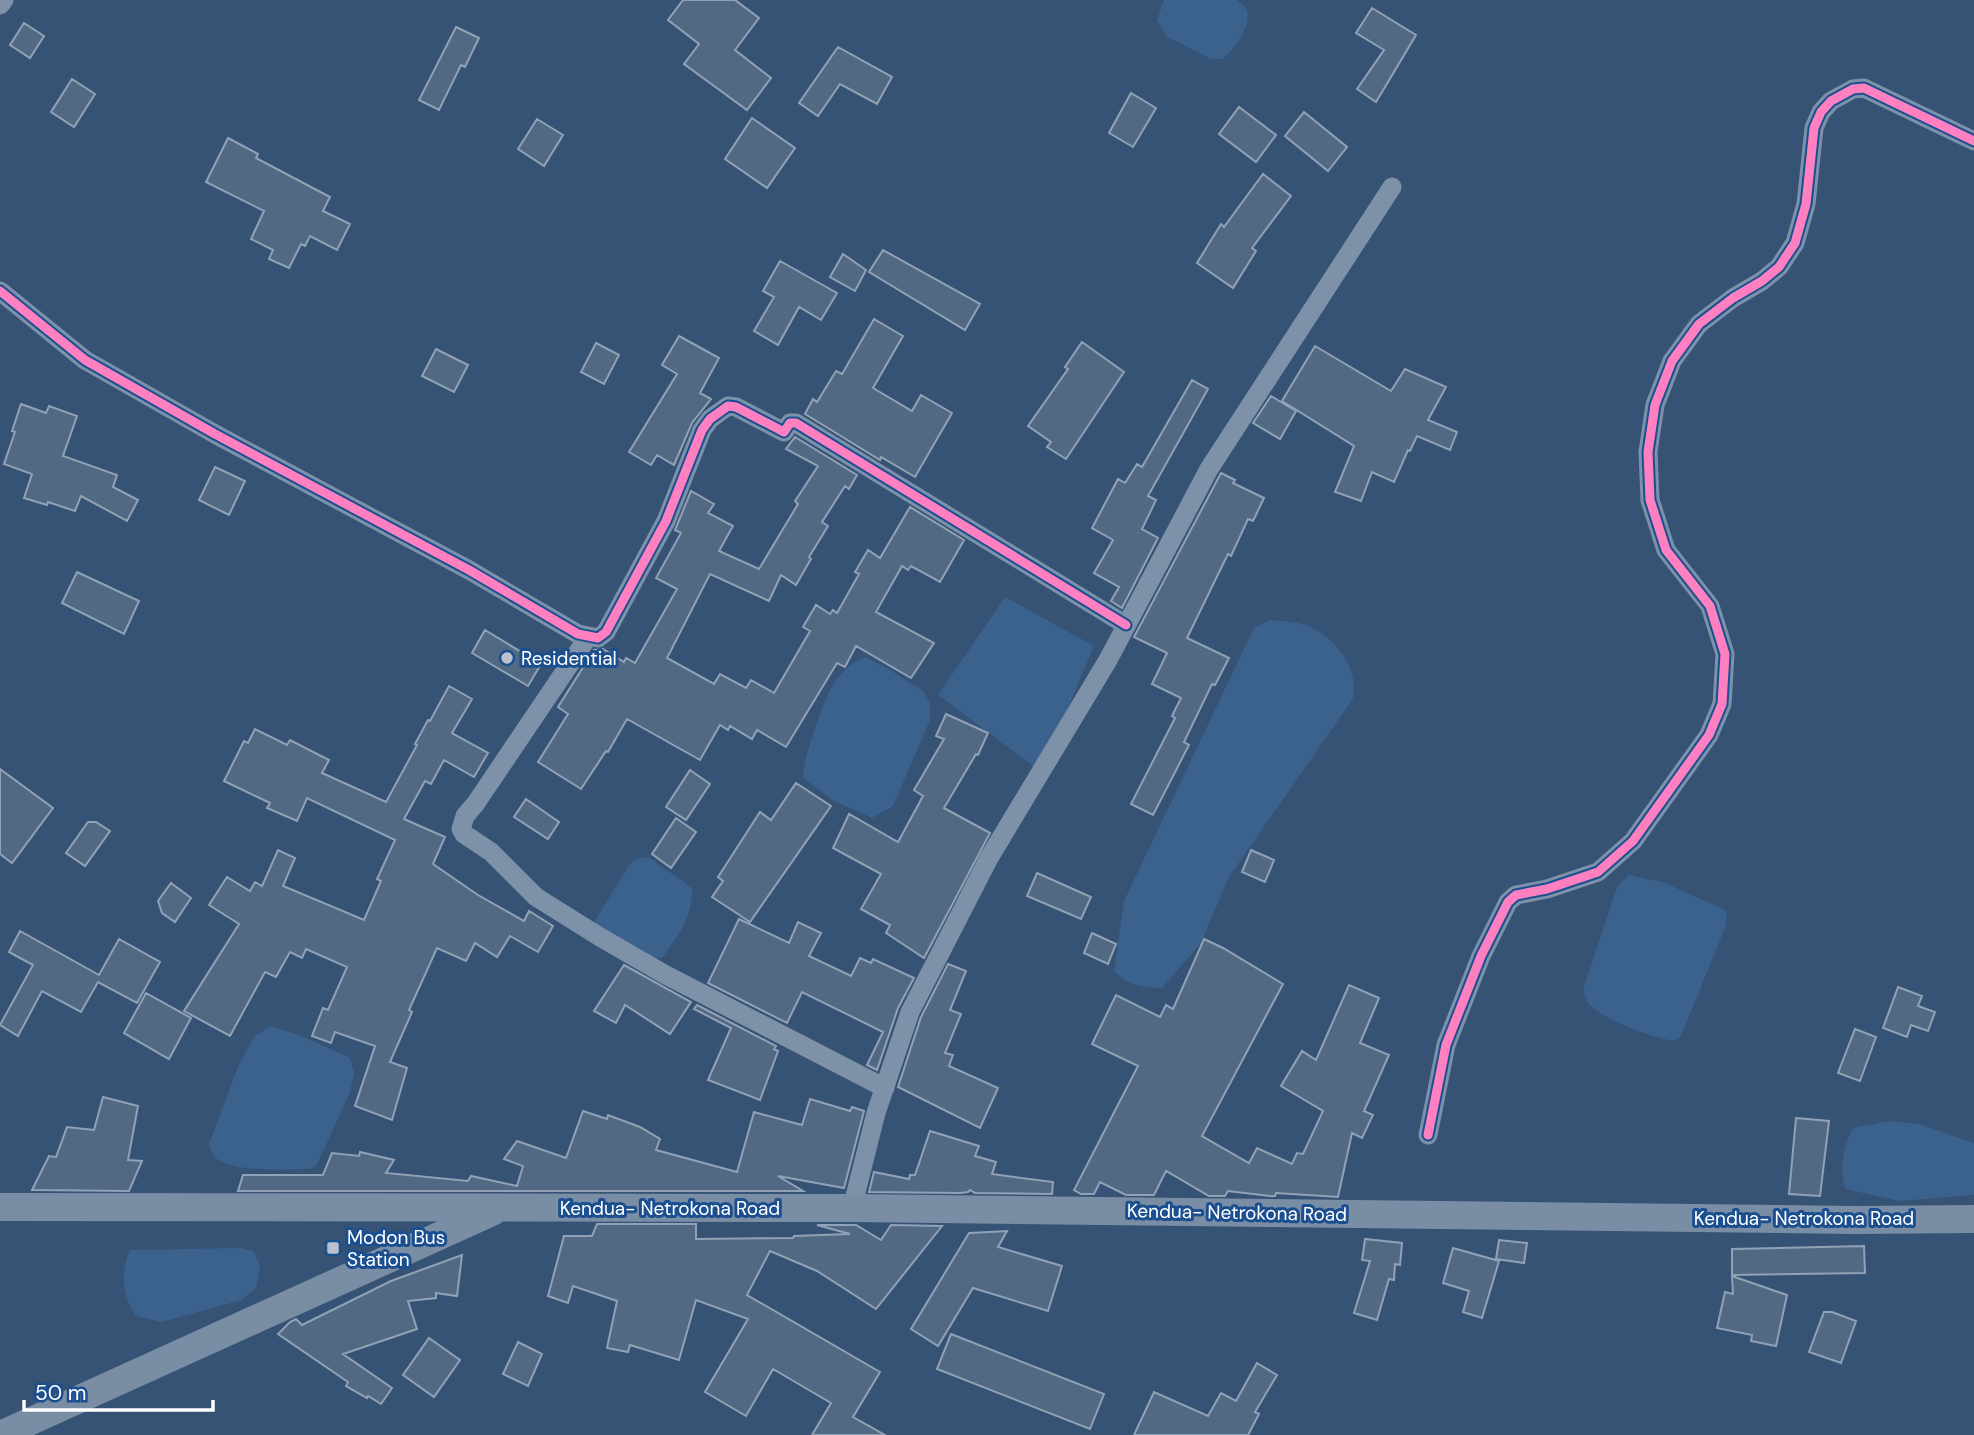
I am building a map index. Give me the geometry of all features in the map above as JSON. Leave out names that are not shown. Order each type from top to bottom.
[{"type":"main road","name":"Kendua- Netrokona Road","points":[[0,1207],[852,1208],[1855,1220],[1974,1219]]},
{"type":"main road","points":[[0,1435],[501,1208]]},
{"type":"street","points":[[0,5],[4,0]]},
{"type":"street","points":[[1428,1135],[1446,1045],[1481,956],[1508,902],[1516,895],[1546,889],[1598,872],[1633,841],[1709,735],[1721,704],[1724,654],[1710,606],[1666,550],[1650,500],[1648,452],[1655,405],[1672,361],[1699,324],[1779,267],[1795,243],[1806,204],[1814,128],[1821,112],[1831,100],[1853,89],[1864,88],[1974,141]]},
{"type":"street","points":[[852,1208],[876,1113],[910,1012],[989,858],[1126,625],[1209,469],[1392,187]]},
{"type":"street","points":[[0,291],[85,360],[215,434],[470,570],[558,624],[588,637],[598,638],[606,632],[666,521],[702,430],[709,419],[728,406],[736,407],[784,432],[790,424],[796,423],[1126,625]]},
{"type":"street","points":[[588,637],[465,816],[461,829],[464,834],[491,852],[536,897],[600,937],[664,974],[884,1088]]},
{"type":"water","points":[[1164,0],[1237,0],[1246,8],[1248,14],[1245,29],[1223,59],[1211,59],[1166,36],[1157,20]]},
{"type":"water","points":[[1005,597],[1094,646],[1041,772],[938,695]]},
{"type":"water","points":[[1270,620],[1311,627],[1327,637],[1341,652],[1350,668],[1353,699],[1229,877],[1201,943],[1162,988],[1136,985],[1114,971],[1124,901],[1254,628]]},
{"type":"water","points":[[865,657],[924,692],[930,703],[930,720],[893,806],[872,818],[832,800],[803,778],[811,741],[833,685],[847,668]]},
{"type":"water","points":[[648,857],[692,888],[690,909],[684,925],[663,957],[657,959],[600,931],[594,922],[629,865],[637,859]]},
{"type":"water","points":[[1629,875],[1665,883],[1725,910],[1725,928],[1681,1036],[1674,1041],[1642,1032],[1608,1017],[1590,1005],[1583,990],[1617,887]]},
{"type":"water","points":[[270,1026],[302,1036],[350,1058],[354,1072],[350,1092],[317,1165],[311,1169],[236,1166],[217,1159],[209,1144],[239,1064],[254,1037]]},
{"type":"water","points":[[1889,1121],[1919,1124],[1974,1143],[1974,1195],[1899,1201],[1845,1189],[1843,1158],[1853,1128]]},
{"type":"water","points":[[241,1248],[254,1251],[260,1268],[256,1288],[242,1300],[161,1322],[136,1316],[131,1308],[124,1284],[130,1250]]},
{"type":"building","points":[[683,0],[735,0],[759,18],[735,50],[771,78],[747,110],[684,64],[699,44],[668,20]]},
{"type":"building","points":[[1372,8],[1416,35],[1376,102],[1357,89],[1384,50],[1356,33]]},
{"type":"building","points":[[24,23],[44,36],[30,58],[10,45]]},
{"type":"building","points":[[456,27],[479,38],[465,67],[461,65],[439,110],[419,100]]},
{"type":"building","points":[[838,47],[892,77],[877,104],[840,84],[818,116],[799,103]]},
{"type":"building","points":[[72,79],[95,94],[74,127],[51,112]]},
{"type":"building","points":[[1131,93],[1156,108],[1133,147],[1109,133]]},
{"type":"building","points":[[1239,107],[1276,135],[1256,162],[1219,134]]},
{"type":"building","points":[[1304,112],[1347,147],[1328,171],[1285,136]]},
{"type":"building","points":[[752,118],[795,148],[767,188],[725,159]]},
{"type":"building","points":[[537,119],[563,135],[544,166],[518,149]]},
{"type":"building","points":[[228,138],[258,154],[256,158],[330,197],[323,211],[350,224],[337,250],[310,236],[305,246],[301,244],[289,268],[269,259],[273,250],[251,239],[264,211],[206,182]]},
{"type":"building","points":[[1263,174],[1291,196],[1252,248],[1256,251],[1233,288],[1197,263],[1221,224],[1224,227]]},
{"type":"building","points":[[883,250],[980,304],[965,330],[869,272]]},
{"type":"building","points":[[843,254],[866,270],[855,291],[830,277]]},
{"type":"building","points":[[780,261],[837,293],[821,320],[799,307],[778,345],[754,331],[774,297],[763,291]]},
{"type":"building","points":[[874,319],[903,336],[873,388],[912,411],[921,395],[952,413],[915,477],[881,457],[880,460],[805,414],[813,399],[817,402],[836,371],[842,374]]},
{"type":"building","points":[[679,336],[719,358],[700,393],[711,399],[692,423],[674,465],[657,455],[651,465],[629,452],[677,374],[662,365]]},
{"type":"building","points":[[1082,342],[1124,372],[1066,459],[1047,447],[1051,442],[1028,426],[1068,369],[1065,367]]},
{"type":"building","points":[[596,343],[619,355],[604,384],[581,372]]},
{"type":"building","points":[[1315,346],[1391,391],[1405,369],[1446,387],[1428,420],[1457,432],[1450,450],[1417,436],[1394,482],[1372,472],[1361,501],[1335,492],[1354,446],[1282,401]]},
{"type":"building","points":[[436,349],[468,365],[454,392],[422,376]]},
{"type":"building","points":[[1192,380],[1208,389],[1148,496],[1156,500],[1142,529],[1158,538],[1122,608],[1111,601],[1119,587],[1094,573],[1113,540],[1092,528],[1118,479],[1125,483],[1137,464],[1142,467]]},
{"type":"building","points":[[1271,396],[1296,411],[1280,439],[1253,423]]},
{"type":"building","points":[[21,404],[46,413],[49,406],[77,416],[63,456],[117,475],[113,487],[138,500],[127,521],[81,496],[75,511],[24,498],[32,474],[4,464]]},
{"type":"building","points":[[795,437],[857,475],[849,489],[845,486],[822,522],[828,526],[796,585],[781,575],[769,601],[710,574],[667,658],[714,684],[720,674],[746,688],[751,680],[774,693],[810,631],[803,627],[816,605],[830,614],[833,610],[837,613],[859,574],[855,572],[868,550],[880,558],[910,507],[964,540],[940,582],[911,566],[908,570],[902,566],[876,612],[934,643],[911,678],[856,646],[845,667],[837,663],[786,747],[757,730],[752,739],[730,726],[728,730],[720,725],[700,760],[627,719],[608,752],[606,751],[581,789],[538,762],[568,714],[558,707],[594,650],[603,649],[624,662],[626,658],[635,663],[677,589],[656,578],[681,533],[675,530],[691,491],[714,504],[708,513],[733,526],[719,551],[759,569],[798,504],[795,501],[818,466],[786,449]]},
{"type":"building","points":[[215,467],[245,481],[229,515],[199,500]]},
{"type":"building","points":[[1221,473],[1235,480],[1233,483],[1264,498],[1253,521],[1248,519],[1231,556],[1228,554],[1187,638],[1229,658],[1215,685],[1212,684],[1184,742],[1189,745],[1153,815],[1131,804],[1175,718],[1172,716],[1181,698],[1152,684],[1167,653],[1134,637]]},
{"type":"building","points":[[77,572],[139,601],[124,634],[62,603]]},
{"type":"building","name":"Residential","points":[[485,630],[541,664],[528,686],[472,653]]},
{"type":"building","points":[[449,686],[472,699],[452,733],[488,753],[474,777],[444,760],[431,784],[425,781],[404,819],[445,837],[433,864],[478,895],[524,921],[529,911],[553,926],[538,952],[510,936],[497,957],[475,943],[466,961],[437,948],[409,1010],[412,1012],[390,1062],[407,1068],[392,1120],[355,1106],[375,1046],[335,1032],[331,1043],[312,1036],[323,1008],[328,1010],[347,967],[306,949],[302,958],[290,952],[276,977],[265,972],[230,1036],[184,1011],[239,924],[209,905],[227,877],[250,891],[255,882],[262,886],[278,850],[295,858],[283,886],[364,920],[381,881],[377,879],[395,840],[307,798],[297,821],[267,808],[270,803],[224,781],[244,741],[248,743],[255,729],[287,745],[290,740],[329,760],[322,773],[386,802],[428,720],[430,721]]},
{"type":"building","points":[[946,714],[988,733],[978,755],[976,754],[944,808],[990,833],[924,958],[886,933],[890,925],[861,909],[881,874],[833,848],[849,814],[898,842],[923,796],[914,790],[944,739],[936,736]]},
{"type":"building","points":[[0,769],[53,808],[12,863],[0,854]]},
{"type":"building","points":[[690,770],[710,784],[686,820],[666,807]]},
{"type":"building","points":[[796,783],[831,806],[750,922],[712,897],[723,881],[718,877],[760,812],[771,820]]},
{"type":"building","points":[[526,799],[559,822],[548,839],[514,817]]},
{"type":"building","points":[[676,818],[696,832],[671,868],[652,854]]},
{"type":"building","points":[[88,822],[96,822],[110,831],[85,866],[66,853]]},
{"type":"building","points":[[1251,850],[1274,860],[1265,882],[1242,872]]},
{"type":"building","points":[[1037,873],[1091,897],[1081,919],[1027,896]]},
{"type":"building","points":[[171,883],[191,898],[175,922],[162,913],[158,901]]},
{"type":"building","points":[[739,919],[789,943],[798,922],[821,933],[809,956],[851,976],[860,958],[871,963],[873,959],[914,978],[898,1008],[877,1070],[867,1065],[883,1032],[802,992],[787,1023],[708,983]]},
{"type":"building","points":[[20,931],[99,975],[119,939],[160,962],[137,1003],[98,982],[81,1012],[42,991],[18,1036],[0,1025],[33,965],[9,952]]},
{"type":"building","points":[[1092,933],[1116,944],[1108,964],[1084,953]]},
{"type":"building","points":[[1204,939],[1283,984],[1202,1136],[1249,1163],[1257,1148],[1292,1164],[1297,1153],[1303,1154],[1323,1111],[1281,1086],[1302,1051],[1316,1060],[1349,985],[1379,998],[1360,1043],[1389,1055],[1364,1111],[1373,1115],[1362,1138],[1352,1133],[1338,1197],[1276,1193],[1275,1196],[1270,1196],[1228,1191],[1225,1196],[1209,1196],[1166,1171],[1154,1195],[1126,1195],[1100,1182],[1094,1194],[1081,1194],[1074,1190],[1138,1066],[1092,1044],[1116,995],[1160,1017],[1166,1005],[1173,1009]]},
{"type":"building","points":[[948,964],[966,971],[950,1010],[961,1014],[945,1053],[953,1055],[949,1066],[998,1088],[980,1128],[898,1087],[921,1017]]},
{"type":"building","points":[[624,965],[691,1002],[670,1034],[625,1005],[616,1023],[594,1011]]},
{"type":"building","points":[[1898,987],[1922,996],[1918,1006],[1935,1012],[1928,1031],[1911,1025],[1907,1037],[1883,1028]]},
{"type":"building","points":[[146,993],[191,1018],[169,1059],[124,1033]]},
{"type":"building","points":[[697,1005],[776,1046],[774,1049],[778,1051],[760,1100],[708,1080],[731,1028],[694,1009]]},
{"type":"building","points":[[1855,1029],[1876,1037],[1860,1081],[1838,1073]]},
{"type":"building","points":[[103,1097],[138,1106],[128,1160],[142,1161],[129,1191],[32,1190],[49,1156],[56,1157],[67,1127],[94,1130]]},
{"type":"building","points":[[810,1099],[850,1111],[852,1107],[864,1111],[844,1188],[778,1176],[803,1191],[238,1191],[243,1175],[323,1175],[332,1153],[359,1156],[360,1152],[394,1160],[386,1173],[468,1181],[471,1176],[517,1186],[523,1166],[504,1159],[517,1141],[566,1158],[583,1111],[607,1119],[608,1115],[640,1127],[660,1139],[656,1150],[737,1172],[754,1112],[802,1125]]},
{"type":"building","points":[[1796,1118],[1829,1121],[1820,1196],[1789,1194]]},
{"type":"building","points":[[930,1131],[979,1146],[975,1156],[996,1162],[992,1174],[1053,1182],[1052,1194],[975,1193],[970,1190],[960,1193],[869,1192],[874,1172],[909,1179],[910,1175],[915,1175]]},
{"type":"building","points":[[597,1224],[696,1224],[696,1239],[793,1238],[850,1234],[817,1225],[856,1225],[881,1240],[891,1225],[942,1226],[876,1309],[817,1271],[770,1251],[747,1295],[880,1372],[853,1417],[885,1435],[812,1435],[831,1403],[773,1369],[746,1416],[705,1392],[748,1319],[696,1300],[679,1360],[630,1345],[628,1352],[607,1348],[617,1301],[573,1286],[568,1303],[548,1296],[564,1236],[592,1236]]},
{"type":"building","points":[[1007,1231],[998,1247],[1062,1266],[1048,1311],[973,1288],[938,1346],[911,1329],[969,1233]]},
{"type":"building","points":[[1365,1239],[1402,1243],[1400,1265],[1395,1264],[1394,1280],[1389,1279],[1377,1320],[1354,1313],[1370,1261],[1362,1260]]},
{"type":"building","points":[[1499,1240],[1527,1243],[1524,1263],[1496,1259]]},
{"type":"building","points":[[1864,1246],[1865,1273],[1732,1275],[1732,1249]]},
{"type":"building","points":[[1453,1248],[1499,1261],[1482,1318],[1463,1312],[1469,1291],[1443,1283]]},
{"type":"building","points":[[462,1255],[457,1296],[436,1293],[436,1298],[408,1301],[417,1329],[343,1354],[392,1388],[381,1404],[346,1386],[348,1382],[278,1334],[296,1319],[302,1325],[391,1281]]},
{"type":"building","points":[[1732,1276],[1787,1295],[1776,1346],[1751,1341],[1752,1335],[1717,1328],[1725,1292],[1733,1294]]},
{"type":"building","points":[[1824,1312],[1832,1312],[1856,1321],[1841,1363],[1809,1352]]},
{"type":"building","points":[[951,1334],[1104,1394],[1090,1429],[937,1369]]},
{"type":"building","points":[[429,1338],[460,1360],[434,1397],[403,1375]]},
{"type":"building","points":[[518,1342],[542,1354],[528,1386],[503,1374]]},
{"type":"building","points":[[1257,1363],[1277,1375],[1255,1412],[1259,1414],[1248,1435],[1134,1435],[1154,1392],[1208,1416],[1221,1393],[1236,1401]]},
{"type":"cycle path","points":[[1428,1135],[1446,1045],[1481,956],[1508,902],[1516,895],[1547,889],[1598,872],[1633,841],[1709,735],[1722,704],[1725,654],[1710,606],[1666,550],[1650,500],[1648,452],[1655,405],[1672,361],[1699,324],[1779,267],[1795,243],[1806,204],[1814,128],[1821,112],[1831,101],[1853,89],[1864,88],[1974,141]]},
{"type":"cycle path","points":[[0,291],[85,360],[215,434],[469,570],[578,634],[598,638],[606,632],[666,521],[702,430],[710,419],[728,406],[736,407],[784,432],[790,423],[796,423],[1126,625]]},
{"type":"place","name":"Residential","points":[[507,658]]},
{"type":"place","name":"Modon Bus Station","points":[[333,1248]]}]
